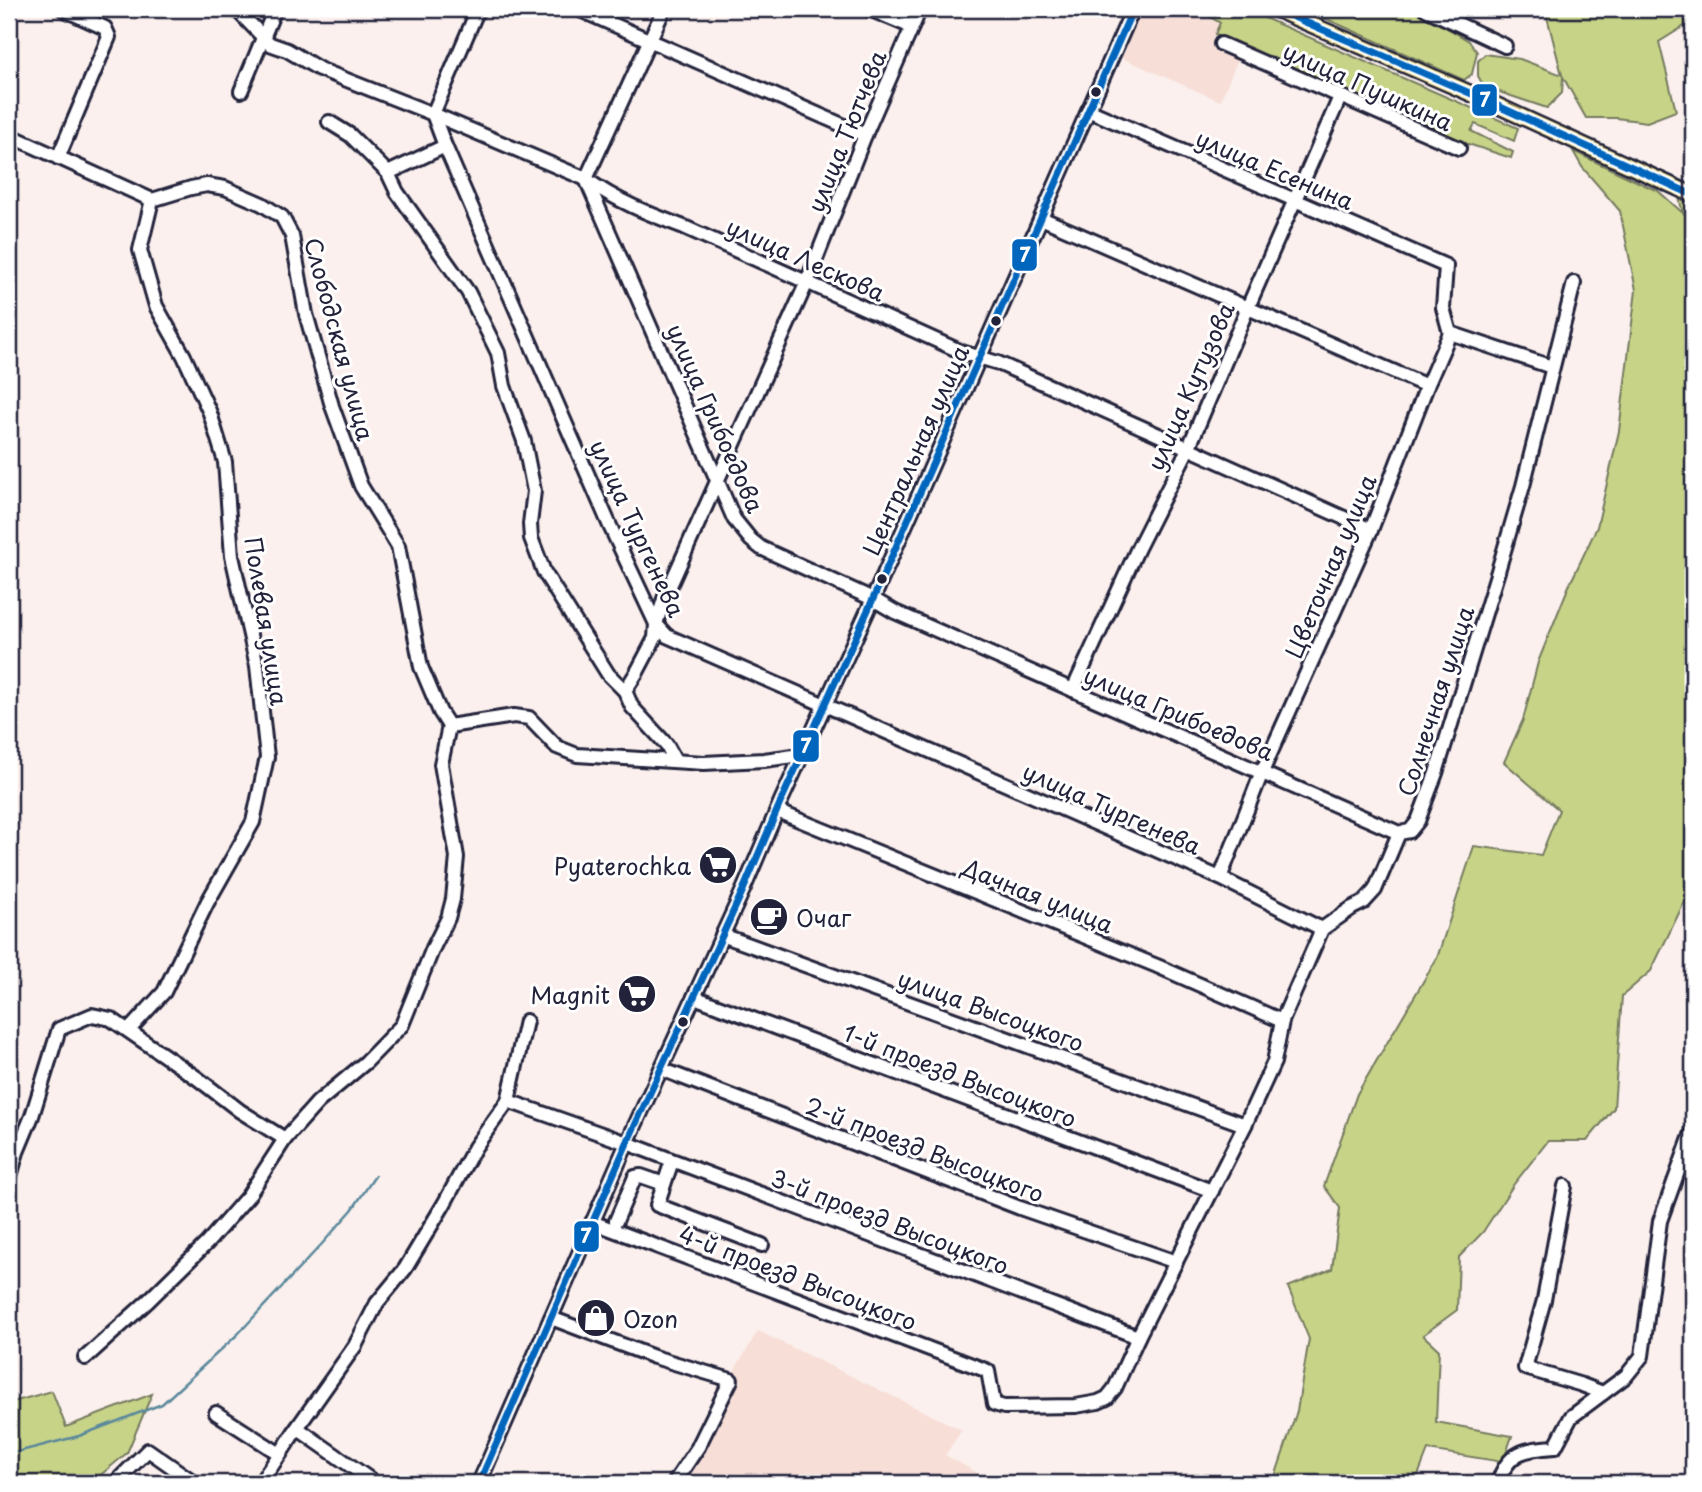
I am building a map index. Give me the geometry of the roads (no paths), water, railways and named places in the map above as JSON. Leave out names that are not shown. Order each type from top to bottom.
[{"type":"main road","points":[[1275,9],[1472,94],[1693,195]]},
{"type":"street","points":[[58,158],[109,37],[105,28],[63,9]]},
{"type":"street","name":"улица Лескова","points":[[236,9],[270,44],[287,50],[319,69],[586,179],[607,195],[646,213],[684,227],[906,328],[998,363],[1371,530]]},
{"type":"street","points":[[241,91],[275,9]]},
{"type":"street","points":[[433,114],[478,9]]},
{"type":"street","points":[[578,9],[865,135]]},
{"type":"street","points":[[586,179],[664,9]]},
{"type":"street","points":[[869,9],[912,27]]},
{"type":"street","name":"улица Тютчева","points":[[625,691],[655,638],[656,624],[664,599],[807,282],[865,135],[920,9]]},
{"type":"street","name":"Центральная улица","points":[[479,1483],[627,1143],[873,599],[1133,9]]},
{"type":"street","points":[[1426,9],[1505,46]]},
{"type":"street","name":"улица Пушкина","points":[[1221,44],[1459,148]]},
{"type":"street","name":"улица Кутузова","points":[[1073,690],[1138,548],[1189,447],[1340,97]]},
{"type":"street","name":"улица Есенина","points":[[1088,110],[1446,266],[1443,308],[1450,333]]},
{"type":"street","name":"улица Тургенева","points":[[433,114],[610,526],[656,624],[667,636],[1220,878],[1322,929]]},
{"type":"street","points":[[329,122],[350,135],[388,173],[397,191],[468,292],[498,353],[504,386],[524,442],[534,491],[531,538],[544,572],[608,674],[625,691],[632,707],[666,744],[675,760]]},
{"type":"street","points":[[9,135],[152,200]]},
{"type":"street","points":[[388,173],[445,146]]},
{"type":"street","name":"улица Грибоедова","points":[[586,179],[734,519],[751,540],[761,548],[873,599],[895,612],[1399,833]]},
{"type":"street","name":"Слободская улица","points":[[152,200],[191,188],[225,188],[262,204],[282,217],[292,236],[306,314],[332,407],[361,486],[398,546],[421,667],[440,712],[449,726]]},
{"type":"street","name":"Полевая улица","points":[[129,1030],[164,992],[207,903],[253,822],[267,757],[257,666],[232,556],[225,462],[210,412],[184,356],[156,306],[140,250],[152,200]]},
{"type":"street","points":[[1041,218],[1427,386]]},
{"type":"street","name":"Солнечная улица","points":[[1322,929],[1364,902],[1375,890],[1399,833],[1410,831],[1418,821],[1436,773],[1523,486],[1574,283]]},
{"type":"street","points":[[1450,333],[1552,367]]},
{"type":"street","name":"Цветочная улица","points":[[1220,878],[1262,772],[1371,530],[1450,333]]},
{"type":"street","points":[[85,1357],[148,1301],[215,1233],[248,1196],[285,1139],[318,1102],[366,1062],[402,1025],[448,918],[453,899],[457,857],[441,764],[449,726],[514,716],[529,718],[557,747],[577,755],[704,763],[801,755]]},
{"type":"street","name":"Дачная улица","points":[[777,811],[1157,966],[1282,1021]]},
{"type":"street","points":[[1138,1338],[1274,1062],[1282,1021],[1322,929]]},
{"type":"street","name":"улица Высоцкого","points":[[722,935],[1245,1125]]},
{"type":"street","name":"1-й проезд Высоцкого","points":[[694,997],[1212,1191]]},
{"type":"street","points":[[9,1180],[59,1029],[92,1015],[111,1019],[129,1030],[240,1111],[285,1139]]},
{"type":"street","points":[[260,1483],[355,1346],[377,1303],[405,1269],[475,1147],[508,1101],[526,1021]]},
{"type":"street","name":"2-й проезд Высоцкого","points":[[661,1069],[1020,1208],[1176,1262]]},
{"type":"street","name":"3-й проезд Высоцкого","points":[[508,1101],[627,1143],[1138,1338]]},
{"type":"street","points":[[1497,1483],[1502,1470],[1514,1455],[1530,1449],[1555,1447],[1571,1417],[1626,1376],[1642,1356],[1660,1221],[1693,1130]]},
{"type":"street","points":[[673,1161],[657,1205],[762,1245]]},
{"type":"street","points":[[616,1221],[635,1177],[641,1176],[664,1184]]},
{"type":"street","points":[[1565,1186],[1544,1300],[1525,1368],[1582,1385],[1602,1394]]},
{"type":"street","name":"4-й проезд Высоцкого","points":[[592,1222],[988,1371],[994,1404],[1004,1407],[1076,1406],[1107,1398],[1115,1388],[1138,1338]]},
{"type":"street","points":[[551,1318],[654,1357],[731,1380],[698,1447],[674,1483]]},
{"type":"street","points":[[216,1413],[280,1454]]},
{"type":"street","points":[[297,1428],[374,1483]]},
{"type":"street","points":[[120,1478],[148,1450],[195,1483]]},
{"type":"waterway","points":[[9,1454],[79,1436],[162,1404],[238,1334],[352,1210],[375,1176]]},
{"type":"place","name":"Pyaterochka","points":[[718,865]]},
{"type":"place","name":"Очаг","points":[[769,917]]},
{"type":"place","name":"Magnit","points":[[637,994]]},
{"type":"place","name":"Ozon","points":[[596,1318]]}]
